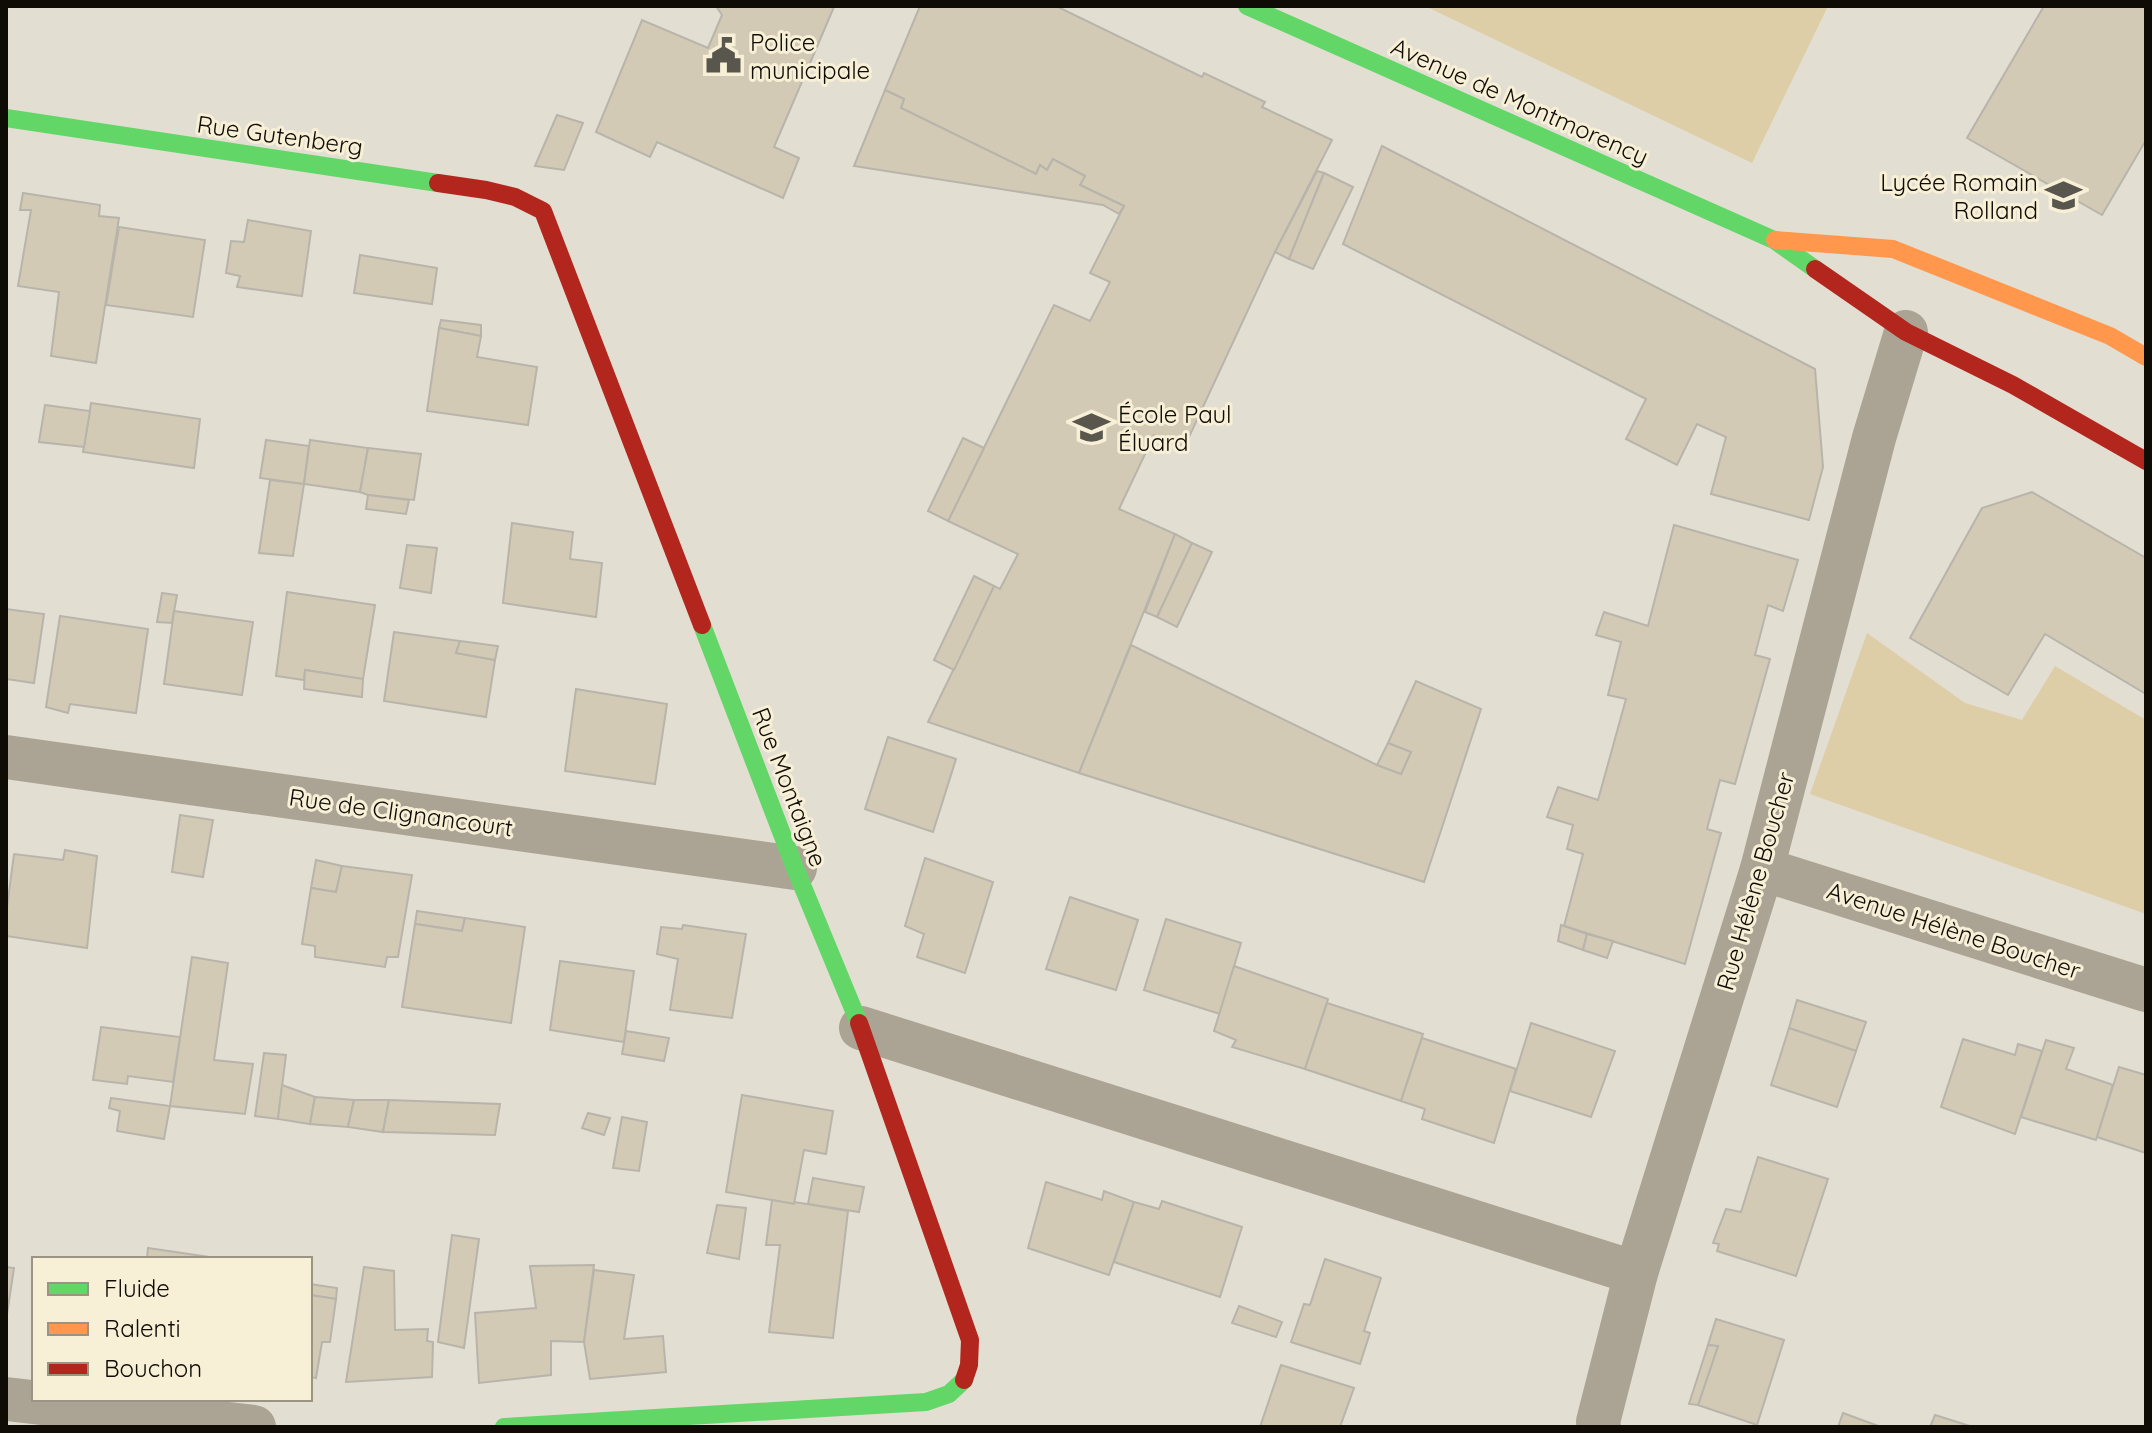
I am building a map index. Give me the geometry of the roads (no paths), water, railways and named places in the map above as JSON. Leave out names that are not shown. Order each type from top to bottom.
[{"type":"street","name":"Avenue de Montmorency","points":[[1247,6],[1774,240],[1906,332],[2013,385],[2146,461]]},
{"type":"street","name":"Rue Gutenberg","points":[[6,118],[486,190],[515,197],[543,211]]},
{"type":"street","name":"Rue Montaigne","points":[[504,1427],[926,1402],[947,1396],[963,1383],[971,1361],[970,1340],[861,1028],[795,868],[543,211]]},
{"type":"street","name":"Avenue de Montmorency","points":[[1774,240],[1893,249],[2110,336],[2146,357]]},
{"type":"street","name":"Rue Hélène Boucher","points":[[1599,1427],[1636,1273],[1762,869],[1874,438],[1906,332]]},
{"type":"street","name":"Rue de Clignancourt","points":[[6,757],[795,868]]},
{"type":"street","name":"Avenue Hélène Boucher","points":[[1762,869],[2146,990]]},
{"type":"street","points":[[861,1028],[1636,1273]]},
{"type":"street","points":[[6,1399],[254,1427]]},
{"type":"place","name":"Police municipale","points":[[724,56]]},
{"type":"place","name":"Lycée Romain Rolland","points":[[2064,196]]},
{"type":"place","name":"École Paul Éluard","points":[[1092,428]]}]
